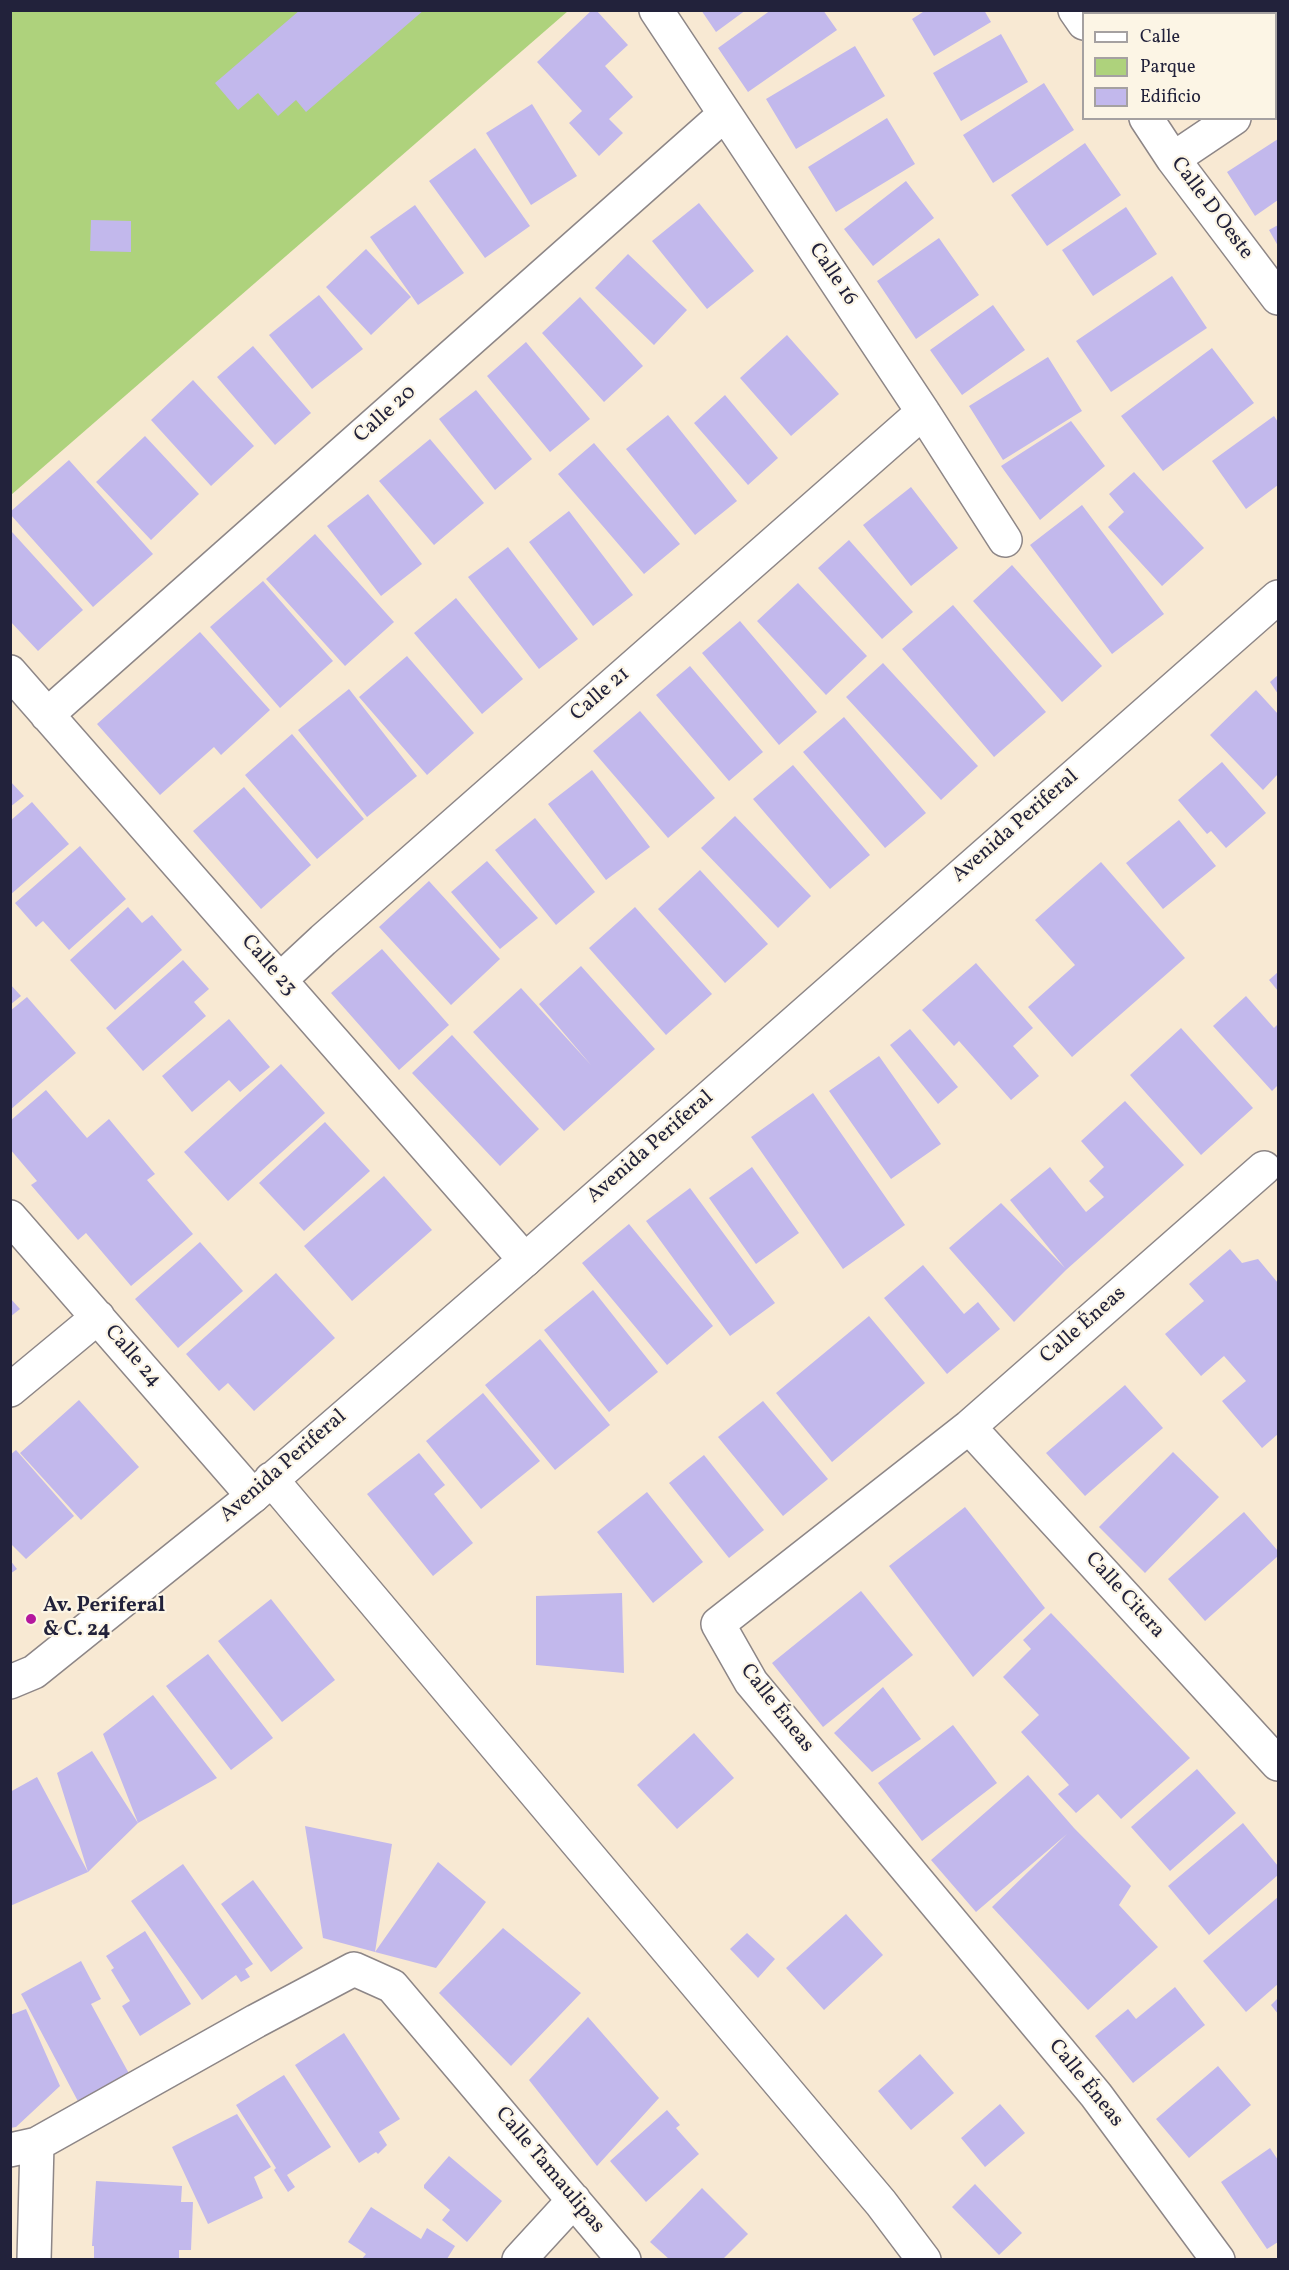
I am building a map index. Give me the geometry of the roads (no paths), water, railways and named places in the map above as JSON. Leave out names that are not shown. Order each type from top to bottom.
[{"type":"street","name":"Calle 16","points":[[656,10],[923,412],[1005,540]]},
{"type":"street","name":"Calle 20","points":[[47,715],[725,114]]},
{"type":"street","name":"Calle D Oeste","points":[[1147,120],[1173,159],[1278,298]]},
{"type":"street","points":[[1173,159],[1231,120]]},
{"type":"street","name":"Calle 21","points":[[280,980],[923,412]]},
{"type":"street","name":"Avenida Periferal","points":[[10,1682],[34,1672],[262,1488],[525,1260],[1278,597]]},
{"type":"street","name":"Calle 23","points":[[10,672],[525,1260]]},
{"type":"street","name":"Calle Éneas","points":[[1218,2259],[1096,2095],[751,1682],[718,1624],[969,1427],[1274,1169]]},
{"type":"street","name":"Calle 24","points":[[10,1217],[98,1317],[262,1488],[866,2185],[924,2259]]},
{"type":"street","points":[[10,1390],[98,1317]]},
{"type":"street","name":"Calle Citera","points":[[969,1427],[1278,1764]]},
{"type":"street","name":"Calle Tamaulipas","points":[[24,2147],[354,1969],[392,1986],[624,2259]]},
{"type":"street","points":[[24,2147],[34,2259]]},
{"type":"street","points":[[519,2259],[574,2200]]},
{"type":"place","name":"Av. Periferal & C. 24","points":[[31,1619]]}]
